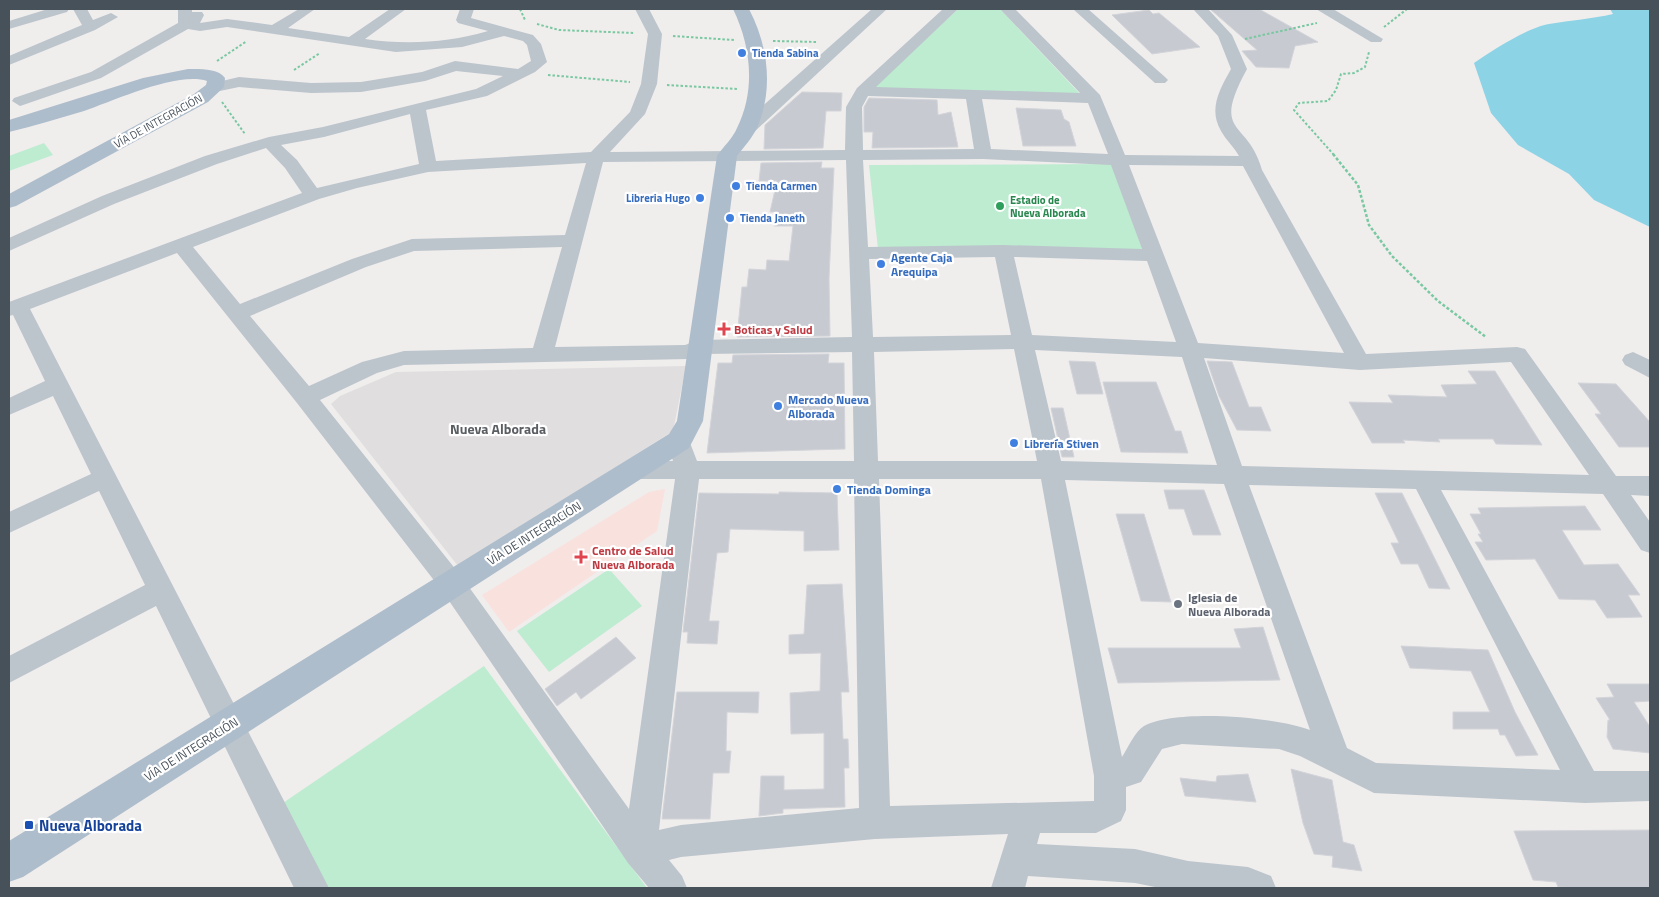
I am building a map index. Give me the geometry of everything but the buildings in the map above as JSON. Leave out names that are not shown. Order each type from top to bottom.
[{"type":"main road","name":"VÍA DE INTEGRACIÓN","points":[[9,864],[636,470],[679,441],[690,421],[727,156],[746,129],[757,91],[754,41],[741,9]]},
{"type":"main road","name":"VÍA DE INTEGRACIÓN","points":[[9,126],[32,121],[149,82],[205,74],[220,83],[202,98],[9,202]]},
{"type":"street","points":[[9,26],[62,9]]},
{"type":"street","points":[[80,9],[90,27]]},
{"type":"street","points":[[20,101],[96,75],[190,20],[194,20],[200,9]]},
{"type":"street","points":[[208,9],[209,14],[227,23]]},
{"type":"street","points":[[274,30],[308,9]]},
{"type":"street","points":[[352,41],[399,9]]},
{"type":"street","points":[[542,355],[596,157],[637,114],[649,84],[655,34],[642,9]]},
{"type":"street","points":[[746,129],[845,43],[880,9]]},
{"type":"street","points":[[875,824],[867,468],[854,155],[854,107],[863,91],[951,9]]},
{"type":"street","points":[[1007,9],[1094,98],[1190,350],[1232,473],[1335,757]]},
{"type":"street","points":[[1080,9],[1160,80]]},
{"type":"street","points":[[1200,9],[1212,17],[1230,43],[1240,69],[1226,94],[1221,110],[1224,123],[1250,155],[1253,170],[1360,362]]},
{"type":"street","points":[[1323,9],[1376,38]]},
{"type":"street","points":[[9,245],[154,181],[269,142],[324,132],[416,107],[481,93],[520,74],[539,62],[538,53],[528,38],[488,28],[465,15],[454,31],[437,42],[413,44],[352,41]]},
{"type":"street","points":[[9,61],[111,17]]},
{"type":"street","points":[[190,20],[227,23],[352,41],[386,48]]},
{"type":"street","points":[[190,20],[259,34],[369,49],[429,47],[462,43],[505,31]]},
{"type":"street","points":[[220,83],[239,82],[311,88],[361,87],[425,76],[455,66],[520,74]]},
{"type":"street","points":[[220,83],[247,72],[286,76]]},
{"type":"street","points":[[9,85],[32,121]]},
{"type":"street","points":[[863,91],[1094,98]]},
{"type":"street","points":[[973,94],[983,154]]},
{"type":"street","points":[[416,107],[428,167]]},
{"type":"street","points":[[269,142],[291,164],[313,195]]},
{"type":"street","points":[[312,888],[59,384],[14,307],[313,195],[428,167],[596,157],[983,154],[1119,160],[1251,161]]},
{"type":"street","points":[[237,313],[359,263],[412,245],[573,241]]},
{"type":"street","points":[[180,244],[305,397],[452,584],[640,851],[670,888]]},
{"type":"street","points":[[859,253],[1003,251],[1154,255]]},
{"type":"street","points":[[640,851],[682,841],[875,824],[1030,817],[1096,817],[1110,810],[1110,776],[1050,470],[1003,251]]},
{"type":"street","points":[[305,397],[370,367],[404,358],[688,352],[700,347],[1022,342],[1190,350],[1360,362],[1517,354],[1650,542]]},
{"type":"street","points":[[9,406],[59,384]]},
{"type":"street","points":[[640,851],[688,472],[679,441]]},
{"type":"street","points":[[636,470],[688,472],[867,468],[1050,470],[1232,473],[1424,481],[1650,486]]},
{"type":"street","points":[[9,523],[105,478]]},
{"type":"street","points":[[1424,481],[1585,787]]},
{"type":"street","points":[[9,670],[162,589]]},
{"type":"street","points":[[1110,776],[1130,771],[1153,737],[1182,730],[1279,735],[1306,743],[1374,778],[1585,787],[1650,786]]},
{"type":"street","points":[[1030,817],[1011,874],[1135,866],[1188,878],[1248,884],[1259,888]]},
{"type":"path","points":[[1407,9],[1386,26],[1376,38],[1367,55],[1365,67],[1354,74],[1340,74],[1336,90],[1328,101],[1299,103],[1294,110],[1340,160],[1360,188],[1361,206],[1369,224],[1387,248],[1452,315],[1509,354]]},
{"type":"path","points":[[1230,43],[1339,18]]},
{"type":"path","points":[[535,24],[559,30]]},
{"type":"path","points":[[195,74],[259,34]]},
{"type":"path","points":[[754,41],[845,43]]},
{"type":"path","points":[[286,76],[333,44]]},
{"type":"path","points":[[220,83],[220,100],[245,134]]},
{"type":"shaded area","points":[[686,366],[673,431],[458,566],[331,404],[340,396],[396,372]]},
{"type":"shaded area","name":"Centro de Salud Nueva Alborada","points":[[665,489],[657,531],[509,632],[482,595],[649,492]]},
{"type":"green space","points":[[958,9],[1000,9],[1081,95],[873,88]]},
{"type":"green space","points":[[44,143],[53,155],[9,171],[9,156]]},
{"type":"green space","name":"Estadio de Nueva Alborada","points":[[1112,164],[1142,249],[878,249],[869,165]]},
{"type":"green space","points":[[609,569],[642,606],[549,672],[517,631]]},
{"type":"green space","points":[[484,666],[647,888],[323,888],[280,805]]},
{"type":"water","points":[[1610,9],[1650,9],[1650,227],[1594,200],[1569,174],[1518,145],[1491,113],[1474,63],[1521,34],[1541,26],[1613,14]]},
{"type":"place","name":"Tienda Sabina","points":[[742,53]]},
{"type":"place","name":"Tienda Carmen","points":[[736,186]]},
{"type":"place","name":"Libreria Hugo","points":[[700,198]]},
{"type":"place","name":"Estadio de Nueva Alborada","points":[[1000,206]]},
{"type":"place","name":"Tienda Janeth","points":[[730,218]]},
{"type":"place","name":"Agente Caja Arequipa","points":[[881,264]]},
{"type":"place","name":"Boticas y Salud","points":[[724,329]]},
{"type":"place","name":"Mercado Nueva Alborada","points":[[778,406]]},
{"type":"place","name":"Librería Stiven","points":[[1014,443]]},
{"type":"place","name":"Tienda Dominga","points":[[837,489]]},
{"type":"place","name":"Centro de Salud Nueva Alborada","points":[[581,557]]},
{"type":"place","name":"Iglesia de Nueva Alborada","points":[[1178,604]]},
{"type":"place","name":"Nueva Alborada","points":[[29,825]]},
{"type":"district","name":"Nueva Alborada","points":[[498,428]]}]
